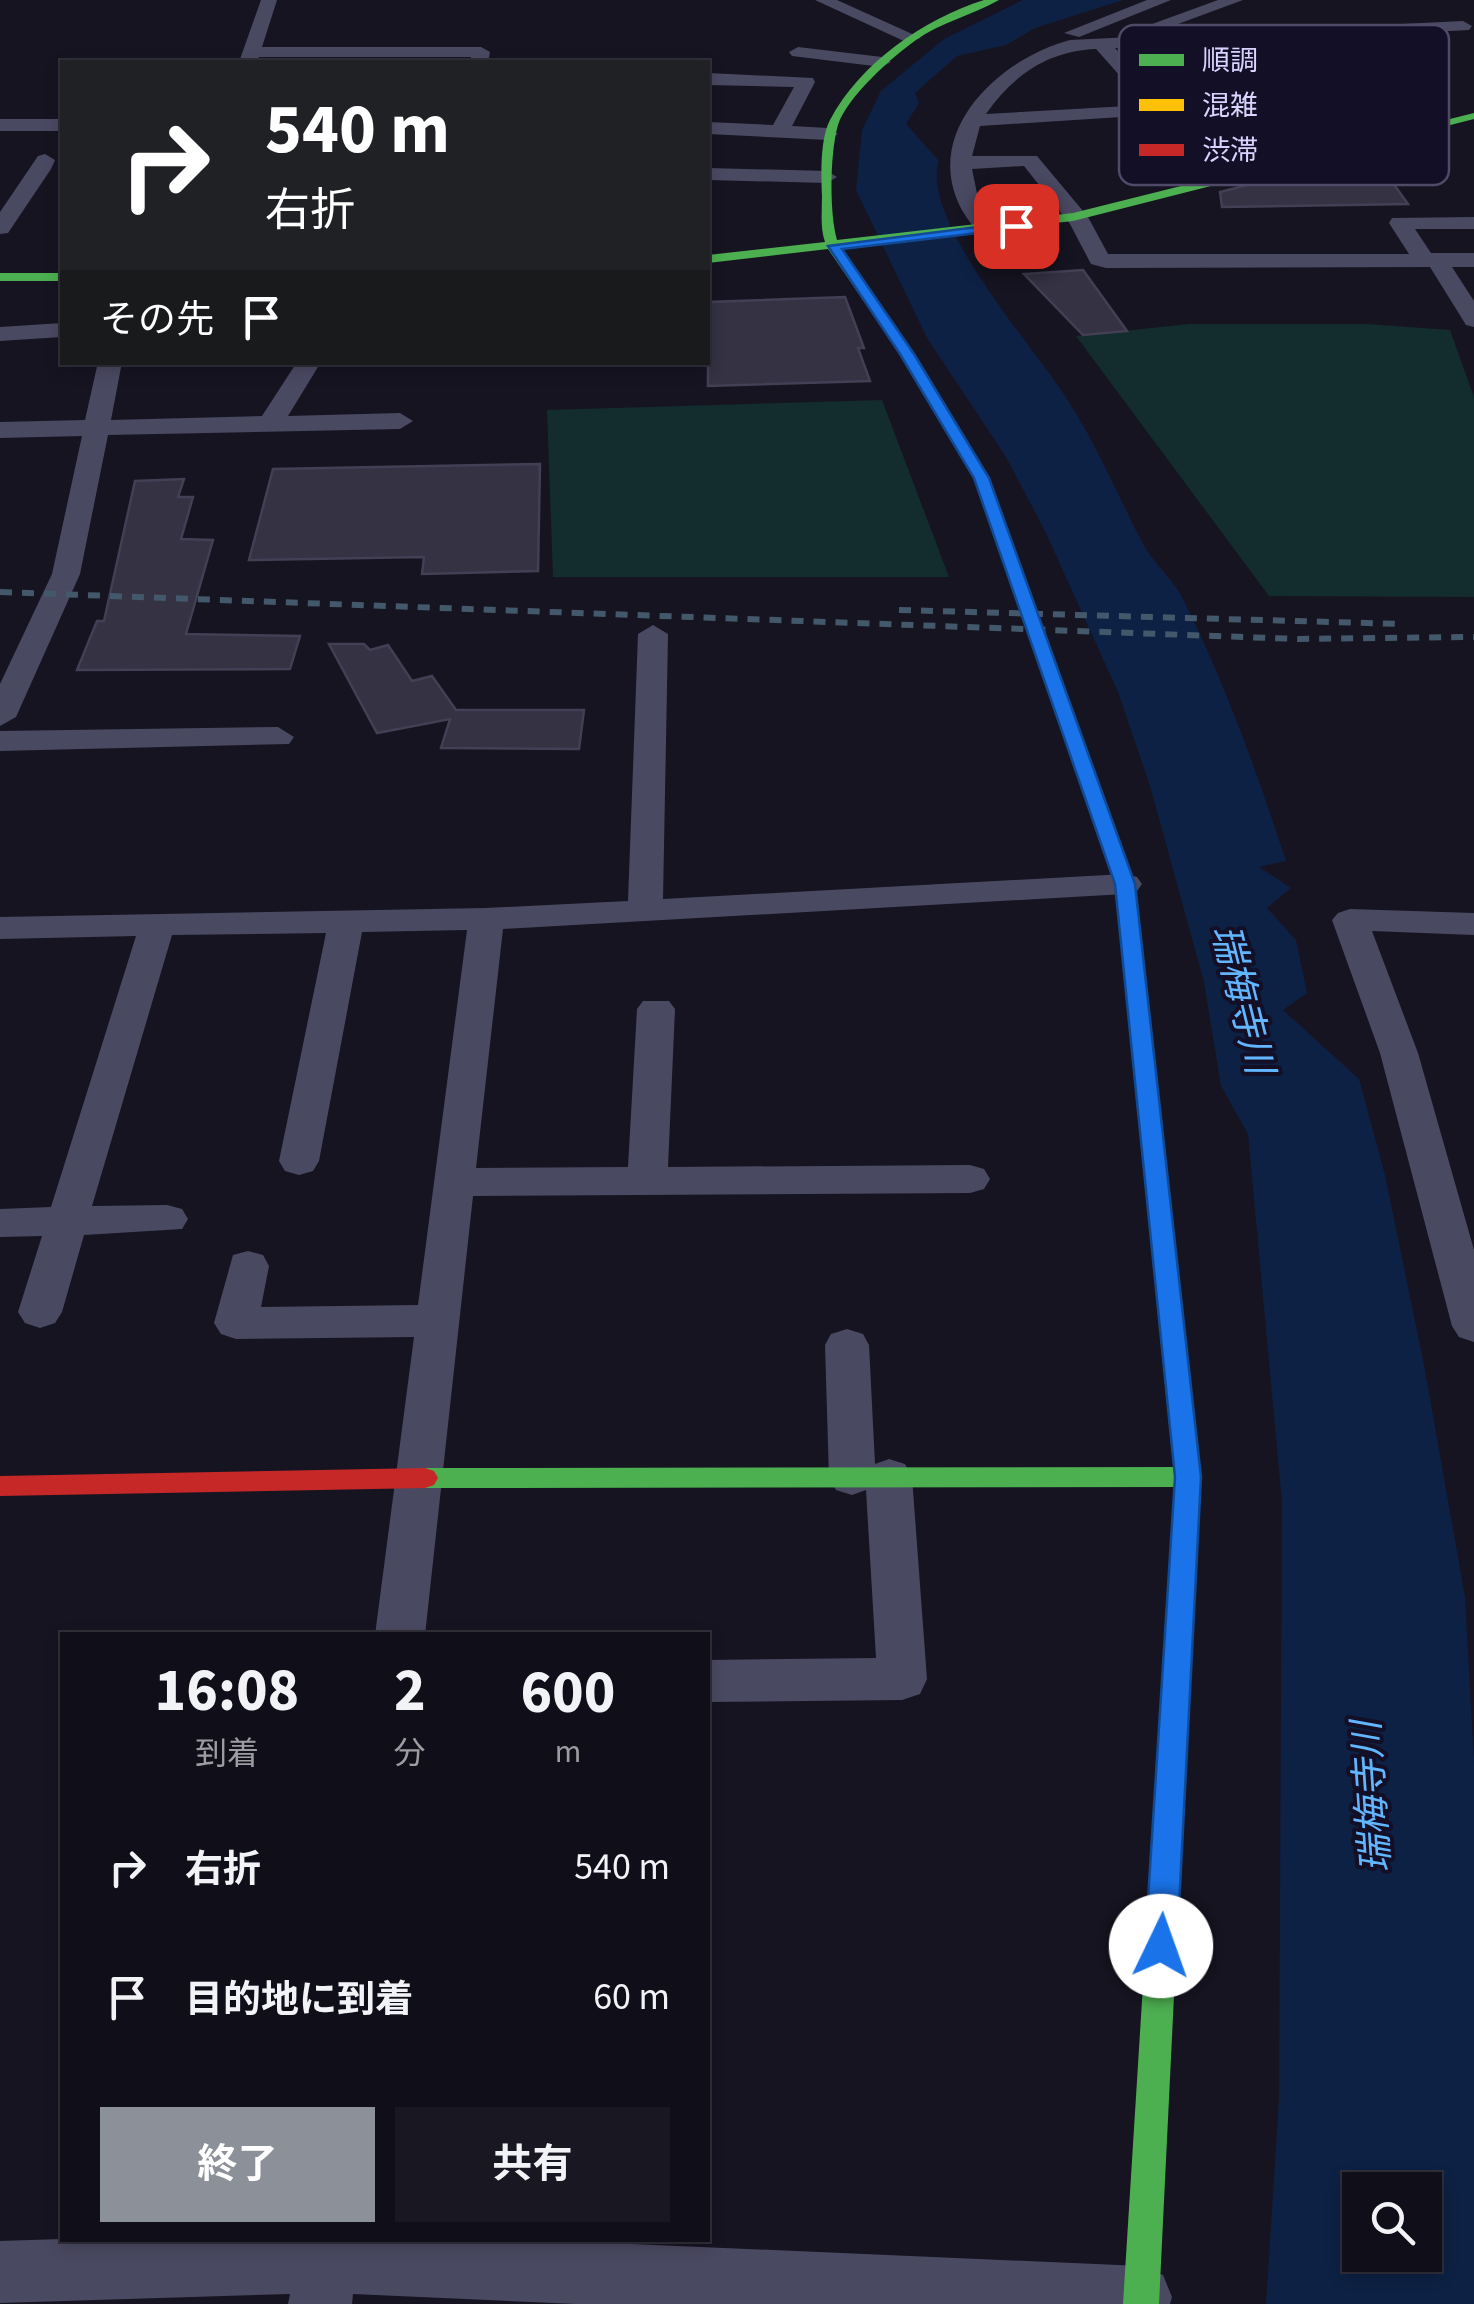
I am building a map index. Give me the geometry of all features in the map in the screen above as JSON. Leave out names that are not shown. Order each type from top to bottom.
[{"type":"main road","points":[[994,0],[962,10],[912,38],[862,82],[828,134],[829,236],[982,478],[1125,884],[1188,1477],[1141,2300]]},
{"type":"main road","points":[[1449,122],[1474,116]]},
{"type":"main road","points":[[710,259],[867,244],[1073,217],[1200,185]]},
{"type":"main road","points":[[0,277],[60,278]]},
{"type":"main road","points":[[0,1486],[416,1478],[1188,1477]]},
{"type":"street","points":[[269,0],[250,57],[481,52],[479,60]]},
{"type":"street","points":[[822,0],[912,38]]},
{"type":"street","points":[[1054,48],[1053,42],[1082,28],[1164,0]]},
{"type":"street","points":[[1158,25],[1235,0]]},
{"type":"street","points":[[1269,11],[1278,25]]},
{"type":"street","points":[[1335,25],[1357,21],[1462,20],[1473,46]]},
{"type":"street","points":[[979,231],[964,184],[962,163],[963,139],[982,101],[1020,66],[1054,48],[1119,43]]},
{"type":"street","points":[[1100,44],[1119,64]]},
{"type":"street","points":[[798,52],[882,62]]},
{"type":"street","points":[[710,79],[806,82],[781,129]]},
{"type":"street","points":[[971,121],[1119,112]]},
{"type":"street","points":[[0,125],[60,125]]},
{"type":"street","points":[[710,128],[828,134]]},
{"type":"street","points":[[0,228],[24,190],[35,183],[45,160]]},
{"type":"street","points":[[962,163],[1030,160],[1099,259],[1106,261],[1474,260]]},
{"type":"street","points":[[710,174],[827,178]]},
{"type":"street","points":[[1474,222],[1400,224],[1474,320]]},
{"type":"street","points":[[0,334],[60,330]]},
{"type":"street","points":[[0,717],[66,574],[109,365]]},
{"type":"street","points":[[270,424],[307,365]]},
{"type":"street","points":[[0,430],[400,421]]},
{"type":"street","points":[[644,910],[652,634]]},
{"type":"street","points":[[0,741],[278,737]]},
{"type":"street","points":[[0,928],[486,920],[1125,884]]},
{"type":"street","points":[[400,1632],[486,920]]},
{"type":"street","points":[[1474,924],[1350,920],[1399,1053],[1474,1326]]},
{"type":"street","points":[[300,1162],[346,922]]},
{"type":"street","points":[[40,1312],[157,925]]},
{"type":"street","points":[[647,1181],[656,1009]]},
{"type":"street","points":[[454,1182],[970,1179]]},
{"type":"street","points":[[0,1223],[168,1218]]},
{"type":"street","points":[[248,1266],[236,1323],[436,1321]]},
{"type":"street","points":[[710,1681],[902,1679],[848,1345]]},
{"type":"street","points":[[0,2272],[325,2269],[1141,2300]]},
{"type":"green space","points":[[1189,324],[1367,324],[1450,330],[1474,397],[1474,597],[1269,596],[1076,336]]},
{"type":"green space","points":[[882,400],[949,577],[553,577],[547,410]]},
{"type":"water","name":"瑞梅寺川","points":[[1023,0],[1123,0],[1035,28],[1006,45],[957,56],[915,93],[919,103],[906,124],[939,161],[937,185],[960,244],[1070,403],[1143,544],[1179,592],[1213,663],[1286,861],[1259,867],[1291,888],[1267,908],[1296,940],[1307,993],[1283,1010],[1359,1079],[1385,1175],[1465,1597],[1474,1762],[1474,2304],[1266,2304],[1279,2099],[1282,1503],[1248,1134],[1221,1086],[1204,982],[1150,786],[1118,692],[1045,531],[1006,457],[927,338],[856,190],[862,130],[881,91],[944,39]]},
{"type":"building","points":[[1248,185],[1394,185],[1408,204],[1222,207],[1220,192]]},
{"type":"building","points":[[1083,270],[1127,331],[1083,335],[1024,274]]},
{"type":"building","points":[[845,297],[864,348],[858,348],[870,381],[708,386],[710,302]]},
{"type":"building","points":[[540,464],[538,571],[422,574],[424,557],[249,560],[273,469]]},
{"type":"building","points":[[184,479],[178,497],[193,497],[181,539],[213,540],[186,634],[300,636],[290,669],[77,670],[97,621],[104,621],[135,481]]},
{"type":"building","points":[[329,644],[364,644],[370,650],[388,645],[412,681],[432,676],[456,710],[584,710],[579,749],[441,748],[450,719],[377,733]]},
{"type":"railway","points":[[0,592],[1298,639],[1474,637]]},
{"type":"railway","points":[[899,610],[1404,624]]},
{"type":"traffic: fast","points":[[994,0],[962,10],[912,38],[862,82],[833,123],[827,177],[829,236],[839,259],[907,354],[982,478],[1089,781]]},
{"type":"traffic: fast","points":[[1449,122],[1474,116]]},
{"type":"traffic: fast","points":[[710,259],[1073,217],[1200,185]]},
{"type":"traffic: fast","points":[[0,277],[60,277]]},
{"type":"traffic: fast","points":[[425,1478],[1188,1477]]},
{"type":"traffic: fast","points":[[1141,2304],[1165,1873]]},
{"type":"traffic: slow","points":[[1089,781],[1125,884],[1182,1424]]},
{"type":"traffic: jam","points":[[1165,1873],[1188,1477],[1182,1424]]},
{"type":"traffic: jam","points":[[0,1486],[425,1478]]},
{"type":"route","points":[[1016,226],[834,246],[839,259],[907,354],[982,478],[1125,884],[1188,1477],[1161,1946]]}]
